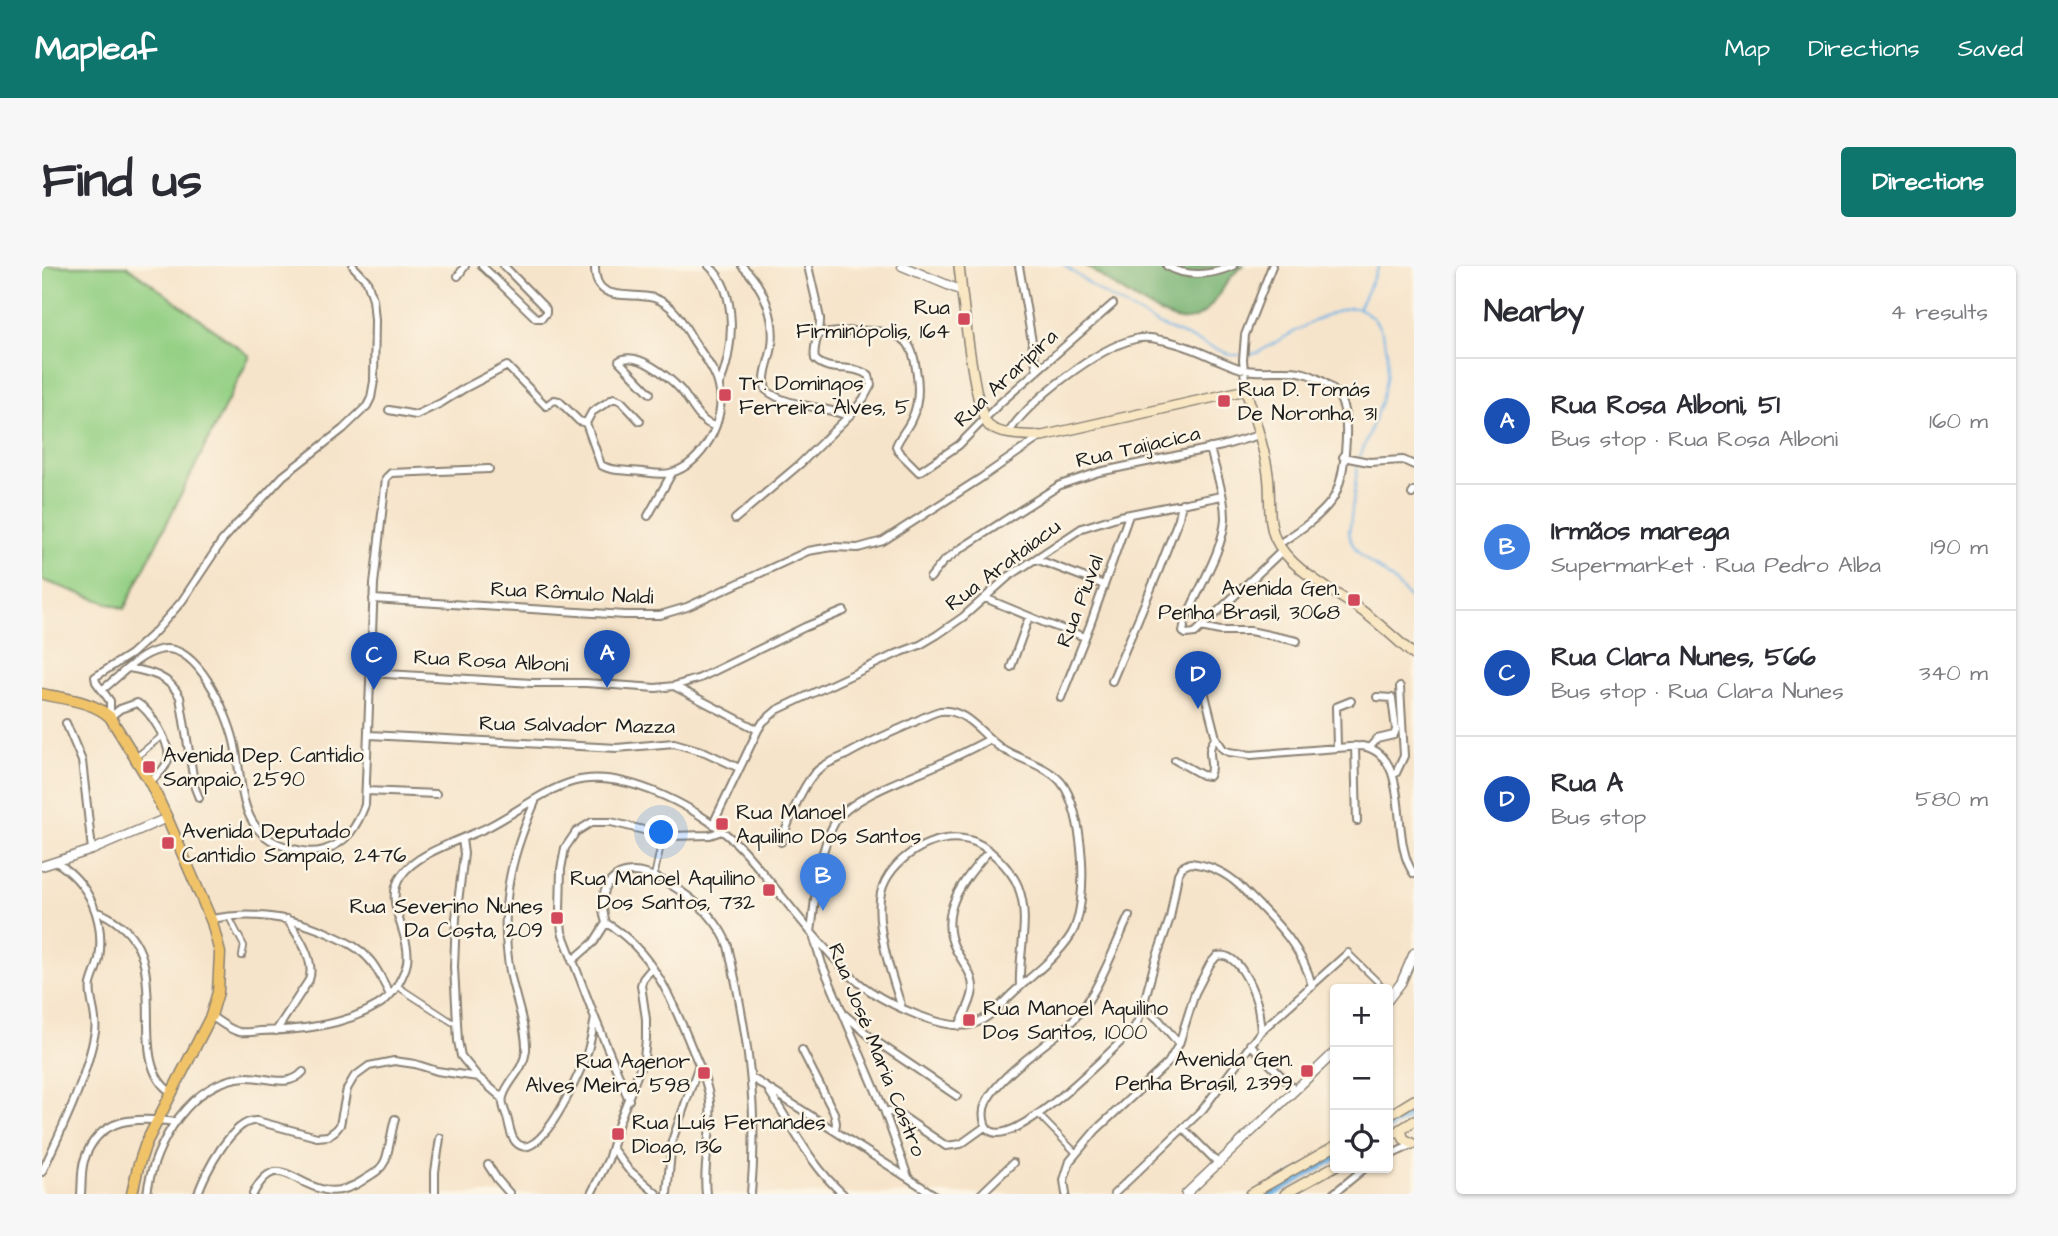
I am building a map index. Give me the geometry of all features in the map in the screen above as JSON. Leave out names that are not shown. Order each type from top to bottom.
[{"type":"main road","points":[[959,266],[977,396],[984,420],[992,428],[1042,436],[1246,390],[1268,473],[1271,521],[1281,547],[1309,575],[1366,614],[1414,655]]},
{"type":"main road","points":[[42,694],[97,708],[110,717],[167,818],[211,919],[220,953],[218,992],[211,1016],[157,1119],[138,1167],[132,1194]]},
{"type":"main road","points":[[1393,1113],[1414,1100]]},
{"type":"main road","points":[[1393,1133],[1414,1121]]},
{"type":"main road","points":[[1399,1129],[1404,1139],[1413,1144]]},
{"type":"main road","points":[[1393,1138],[1398,1140],[1403,1149]]},
{"type":"main road","points":[[1251,1194],[1330,1149]]},
{"type":"main road","points":[[1285,1194],[1330,1169]]},
{"type":"street","points":[[110,717],[110,701],[94,679],[97,674],[131,653],[155,633],[181,601],[222,541],[283,476],[343,429],[367,406],[374,381],[373,299],[367,281],[353,266]]},
{"type":"street","points":[[458,276],[465,266]]},
{"type":"street","points":[[482,266],[536,318],[542,318],[546,309],[504,266]]},
{"type":"street","points":[[595,266],[595,280],[609,293],[662,300],[674,310],[719,385],[721,403],[709,441],[687,465],[672,472],[649,473],[603,467],[586,424],[592,412],[614,398],[621,401],[640,421]]},
{"type":"street","points":[[709,266],[721,281],[730,315],[727,361],[719,385]]},
{"type":"street","points":[[742,266],[759,285],[769,310],[772,347],[765,375],[766,390],[787,400],[848,415]]},
{"type":"street","points":[[735,519],[800,464],[864,398],[871,385],[869,376],[862,371],[828,367],[816,361],[814,349],[821,326],[808,266]]},
{"type":"street","points":[[902,266],[962,291]]},
{"type":"street","points":[[1019,266],[1037,371]]},
{"type":"street","points":[[1167,266],[1194,274],[1215,272],[1233,266]]},
{"type":"street","points":[[1246,390],[1242,360],[1247,327],[1272,266]]},
{"type":"street","name":"Rua Araripira","points":[[819,334],[884,332],[897,335],[908,344],[917,372],[917,398],[912,419],[897,442],[898,451],[919,472],[959,445],[1113,304]]},
{"type":"street","points":[[1009,432],[1022,414],[1056,384],[1113,347],[1140,338],[1182,345],[1244,370],[1304,373],[1313,376],[1337,395],[1344,409],[1346,458],[1333,498],[1195,633],[1186,635],[1183,628],[1185,621],[1223,531],[1225,517],[1210,448]]},
{"type":"street","points":[[650,393],[619,361],[631,358],[656,369],[681,390],[705,421],[715,426]]},
{"type":"street","points":[[389,410],[416,415],[507,366],[546,406],[554,400],[559,401],[579,421],[586,424]]},
{"type":"street","name":"Rua Taijacica","points":[[930,578],[937,568],[960,549],[1060,485],[1099,472],[1259,435]]},
{"type":"street","name":"Rua Rômulo Naldi","points":[[373,599],[660,615],[709,597],[808,551],[863,547],[883,541],[1042,436]]},
{"type":"street","points":[[1346,458],[1369,462],[1404,460],[1414,465]]},
{"type":"street","points":[[100,686],[153,652],[166,649],[182,653],[196,664],[229,726],[244,801],[249,817],[259,830],[270,840],[302,852],[332,847],[346,838],[356,825],[365,805],[373,599],[386,478],[391,473],[489,468]]},
{"type":"street","points":[[648,516],[672,472]]},
{"type":"street","name":"Rua Arataiacu","points":[[758,730],[777,710],[930,640],[955,624],[1008,578],[1082,528],[1129,514],[1222,496]]},
{"type":"street","points":[[1112,681],[1158,572],[1182,503]]},
{"type":"street","name":"Rua Piuval","points":[[1061,698],[1129,514]]},
{"type":"street","points":[[1036,559],[1104,585]]},
{"type":"street","points":[[985,598],[1085,637]]},
{"type":"street","name":"Rua Rosa Alboni","points":[[371,673],[532,683],[674,687],[700,678],[805,626],[844,611]]},
{"type":"street","points":[[1011,667],[1029,617]]},
{"type":"street","points":[[1201,626],[1220,631],[1250,631],[1297,641]]},
{"type":"street","points":[[129,668],[156,674],[171,683],[177,691],[199,798]]},
{"type":"street","points":[[674,687],[758,730],[713,824]]},
{"type":"street","points":[[1203,687],[1216,738],[1223,749],[1243,755],[1355,746],[1370,747],[1385,755],[1396,774],[1406,856],[1414,874]]},
{"type":"street","points":[[1396,774],[1404,757],[1400,687]]},
{"type":"street","points":[[97,708],[108,696]]},
{"type":"street","points":[[1370,747],[1377,739],[1394,735],[1396,730],[1392,698],[1377,696]]},
{"type":"street","points":[[1337,747],[1336,707],[1351,701]]},
{"type":"street","points":[[110,717],[127,705],[139,704],[167,744],[169,759],[161,772],[149,782]]},
{"type":"street","points":[[211,1016],[237,1031],[276,1031],[337,1021],[375,1006],[390,995],[397,985],[409,957],[395,900],[396,884],[404,872],[416,860],[489,826],[557,788],[591,779],[643,788],[667,797],[713,824],[751,859],[856,981],[902,1008],[959,1026],[984,1019],[1065,944],[1076,925],[1081,907],[1081,846],[1073,808],[1060,781],[999,747],[963,716],[948,711],[935,713],[823,766],[813,775],[781,842]]},
{"type":"street","points":[[66,723],[82,761],[92,850]]},
{"type":"street","name":"Rua Salvador Mazza","points":[[369,735],[617,748],[674,743],[705,752],[739,768]]},
{"type":"street","points":[[135,758],[162,736]]},
{"type":"street","points":[[1175,760],[1209,776],[1212,772],[1209,750],[1216,738]]},
{"type":"street","points":[[812,933],[823,857],[829,836],[841,816],[852,805],[877,791],[990,739]]},
{"type":"street","points":[[1355,746],[1357,821]]},
{"type":"street","points":[[366,791],[436,794]]},
{"type":"street","points":[[502,1098],[519,1071],[526,1052],[510,971],[506,929],[507,885],[514,857],[536,800]]},
{"type":"street","points":[[42,866],[92,850],[167,818]]},
{"type":"street","points":[[629,1100],[562,932],[561,869],[565,848],[568,841],[584,825],[600,822],[611,822],[663,835],[687,837],[722,831]]},
{"type":"street","points":[[1404,835],[1414,834]]},
{"type":"street","points":[[654,877],[663,835]]},
{"type":"street","points":[[462,839],[464,854],[456,918],[454,967],[458,1050],[478,1077],[502,1098],[513,1137],[520,1144],[526,1145],[538,1140],[551,1125],[571,1090],[587,1052],[595,1018]]},
{"type":"street","points":[[902,1008],[886,953],[880,898],[889,875],[908,854],[934,843],[968,840],[988,852],[1012,874],[1021,894],[1025,919],[1020,987]]},
{"type":"street","points":[[959,1026],[973,988],[971,977],[952,940],[951,907],[957,892],[988,852]]},
{"type":"street","points":[[42,1172],[78,1088],[94,1035],[96,1017],[91,989],[98,965],[100,942],[96,912],[89,893],[68,870],[56,862]]},
{"type":"street","points":[[1129,916],[1089,1002],[1074,1020],[1005,1079],[984,1106],[986,1126],[994,1133],[1006,1132],[1038,1114],[1131,1032],[1143,1006],[1154,962],[1168,925],[1178,874],[1182,867],[1189,863],[1200,864],[1223,873],[1245,891],[1291,940],[1304,961],[1312,986]]},
{"type":"street","points":[[572,961],[594,942],[606,923],[603,900],[606,888],[615,877],[626,873],[654,877],[674,887],[707,913],[726,940],[741,1007],[752,1078],[754,1152],[751,1194]]},
{"type":"street","points":[[96,912],[109,916],[125,929],[139,949],[147,979],[153,1066],[159,1083],[172,1093]]},
{"type":"street","points":[[211,919],[260,915],[287,919],[324,931],[362,952],[376,968],[390,995]]},
{"type":"street","points":[[229,917],[244,946],[242,956]]},
{"type":"street","points":[[276,1031],[311,973],[306,954],[287,919]]},
{"type":"street","points":[[606,923],[633,944],[652,968],[671,1002],[705,1081],[710,1101],[706,1194]]},
{"type":"street","name":"Rua José Maria Castro","points":[[812,933],[822,964],[884,1110],[908,1177]]},
{"type":"street","points":[[1116,1193],[1212,1098],[1261,1031],[1348,953],[1378,984]]},
{"type":"street","points":[[1393,989],[1405,976],[1414,953]]},
{"type":"street","points":[[1066,1194],[1065,1173],[1076,1153],[1096,1130],[1168,1063],[1179,1044],[1195,993],[1217,956],[1221,954],[1231,958],[1251,986],[1258,1007],[1261,1031]]},
{"type":"street","points":[[591,1194],[612,1148],[645,1048],[646,1018],[641,985],[652,968]]},
{"type":"street","points":[[397,985],[452,1022],[458,1023]]},
{"type":"street","points":[[1143,1006],[1179,1044]]},
{"type":"street","points":[[842,1013],[874,1040],[957,1096]]},
{"type":"street","points":[[1250,1044],[1295,1090]]},
{"type":"street","points":[[802,1050],[834,1113],[835,1130]]},
{"type":"street","points":[[1186,1194],[1330,1057]]},
{"type":"street","points":[[198,1194],[205,1177],[228,1140],[248,1121],[263,1122],[317,1137],[332,1134],[342,1119],[350,1083],[369,1066],[394,1060],[404,1061],[437,1071],[478,1077]]},
{"type":"street","points":[[667,1194],[671,1141],[689,1086],[699,1065]]},
{"type":"street","points":[[147,1194],[155,1163],[176,1122],[194,1099],[220,1085],[249,1077],[288,1081],[303,1072]]},
{"type":"street","points":[[752,1078],[933,1194]]},
{"type":"street","points":[[768,1089],[806,1152],[822,1174],[843,1194]]},
{"type":"street","points":[[884,1110],[902,1116],[946,1146],[961,1144],[986,1126]]},
{"type":"street","points":[[1038,1114],[1076,1153]]},
{"type":"street","points":[[81,1194],[84,1162],[89,1149],[102,1133],[116,1123],[126,1120],[157,1119],[176,1122]]},
{"type":"street","points":[[253,1194],[264,1177],[276,1171],[325,1190],[338,1190],[359,1184],[377,1171],[385,1161],[395,1119]]},
{"type":"street","points":[[1183,1128],[1218,1163]]},
{"type":"street","points":[[435,1194],[440,1138]]},
{"type":"street","points":[[1393,1154],[1413,1144]]},
{"type":"street","points":[[612,1148],[628,1169],[657,1194]]},
{"type":"street","points":[[981,1194],[1013,1163]]},
{"type":"street","points":[[488,1165],[510,1194]]},
{"type":"street","points":[[1333,1194],[1359,1173]]},
{"type":"green space","points":[[42,266],[127,266],[250,356],[124,609],[42,580]]},
{"type":"green space","points":[[1086,266],[1243,266],[1231,277],[1207,310],[1196,318],[1182,320],[1146,305]]},
{"type":"waterway","points":[[1065,266],[1102,293],[1159,325],[1231,355],[1240,355]]},
{"type":"waterway","points":[[1358,309],[1379,266]]},
{"type":"waterway","points":[[1245,354],[1257,353],[1339,310],[1356,308],[1371,316],[1383,334],[1387,369],[1379,406],[1360,457]]},
{"type":"waterway","points":[[1358,462],[1349,533],[1351,541],[1360,554],[1393,581],[1414,604]]},
{"type":"waterway","points":[[1393,1122],[1414,1110]]},
{"type":"waterway","points":[[1267,1194],[1330,1158]]},
{"type":"place","name":"Rua Firminópolis, 164","points":[[964,319]]},
{"type":"place","name":"Tr. Domingos Ferreira Alves, 5","points":[[725,395]]},
{"type":"place","name":"Rua D. Tomás De Noronha, 31","points":[[1224,401]]},
{"type":"place","name":"Avenida Gen. Penha Brasil, 3068","points":[[1354,600]]},
{"type":"place","name":"Rua Rosa Alboni, 51","points":[[607,688]]},
{"type":"place","name":"Rua Clara Nunes, 566","points":[[374,690]]},
{"type":"place","name":"Rua A","points":[[1198,709]]},
{"type":"place","name":"Avenida Dep. Cantidio Sampaio, 2590","points":[[149,767]]},
{"type":"place","name":"Rua Manoel Aquilino Dos Santos","points":[[722,824]]},
{"type":"place","name":"Avenida Deputado Cantidio Sampaio, 2476","points":[[168,843]]},
{"type":"place","name":"Rua Manoel Aquilino Dos Santos, 732","points":[[769,890]]},
{"type":"place","name":"Irmãos marega","points":[[823,911]]},
{"type":"place","name":"Rua Severino Nunes Da Costa, 209","points":[[557,918]]},
{"type":"place","name":"Rua Manoel Aquilino Dos Santos, 1000","points":[[969,1020]]},
{"type":"place","name":"Avenida Gen. Penha Brasil, 2399","points":[[1307,1071]]},
{"type":"place","name":"Rua Agenor Alves Meira, 598","points":[[704,1073]]},
{"type":"place","name":"Rua Luís Fernandes Diogo, 136","points":[[618,1134]]}]
